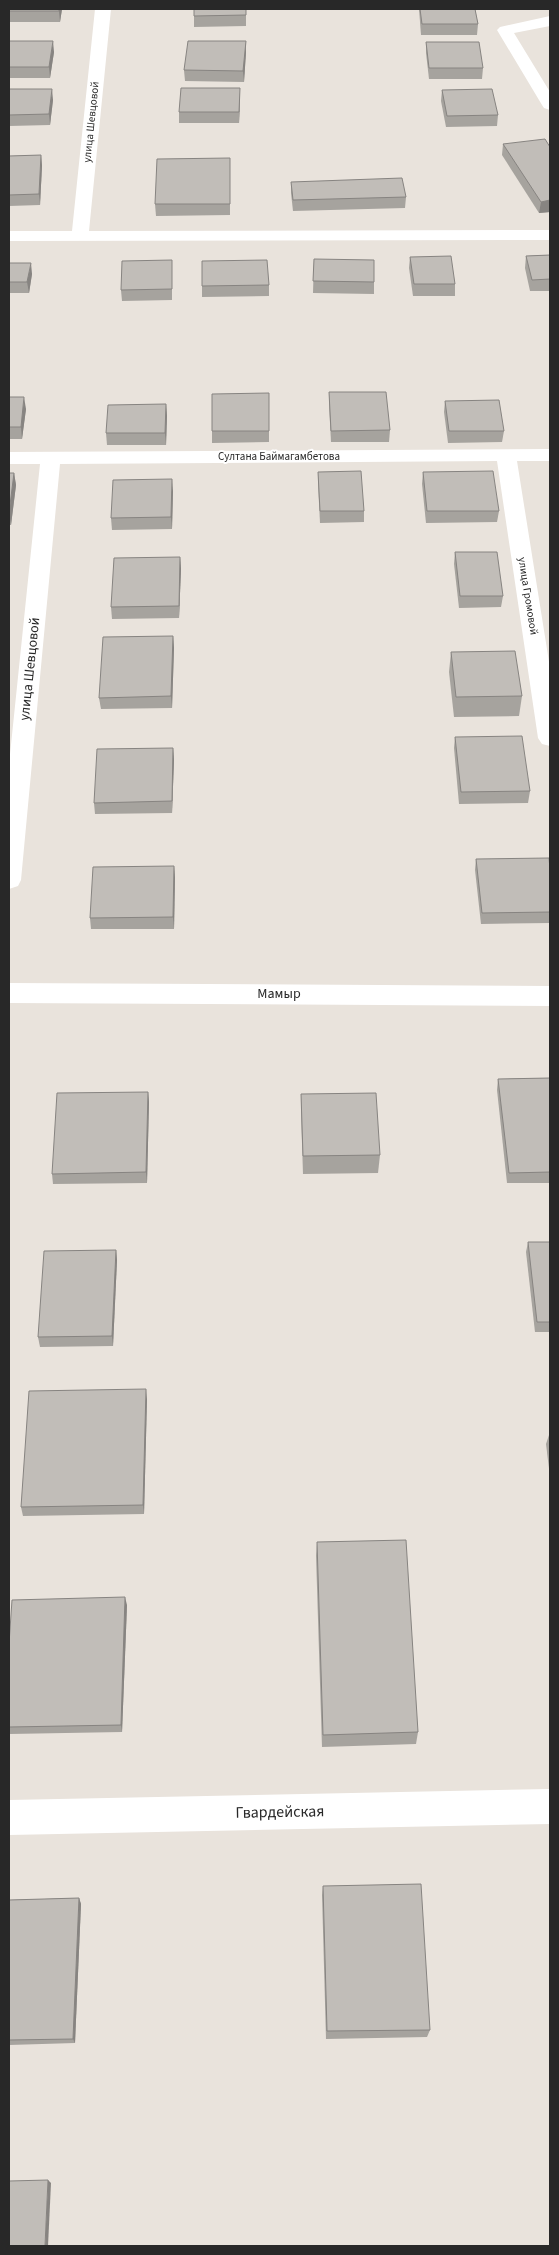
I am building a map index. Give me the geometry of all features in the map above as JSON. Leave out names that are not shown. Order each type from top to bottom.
[{"type":"street","name":"улица Шевцовой","points":[[80,236],[103,9]]},
{"type":"street","points":[[550,21],[505,30],[550,105]]},
{"type":"street","points":[[9,236],[550,235]]},
{"type":"street","name":"улица Громовой","points":[[506,455],[550,738]]},
{"type":"street","name":"Султана Баймагамбетова","points":[[9,458],[550,455]]},
{"type":"street","name":"улица Шевцовой","points":[[9,880],[51,458]]},
{"type":"street","name":"Мамыр","points":[[9,993],[550,996]]},
{"type":"street","name":"Гвардейская","points":[[9,1818],[550,1806]]},
{"type":"building","points":[[9,9],[59,9],[59,11],[9,11]]},
{"type":"building","points":[[194,9],[246,9],[246,15],[194,16]]},
{"type":"building","points":[[420,9],[475,9],[478,24],[422,24]]},
{"type":"building","points":[[9,41],[53,41],[49,67],[9,67]]},
{"type":"building","points":[[188,41],[246,41],[243,71],[184,70]]},
{"type":"building","points":[[426,42],[479,42],[483,68],[429,68]]},
{"type":"building","points":[[181,88],[240,88],[239,112],[179,112]]},
{"type":"building","points":[[9,89],[52,89],[49,114],[9,115]]},
{"type":"building","points":[[492,89],[498,115],[447,116],[442,90]]},
{"type":"building","points":[[545,139],[550,147],[550,200],[541,202],[503,144]]},
{"type":"building","points":[[41,155],[39,194],[9,195],[9,156]]},
{"type":"building","points":[[230,158],[230,204],[155,204],[157,159]]},
{"type":"building","points":[[402,178],[406,197],[293,200],[291,182]]},
{"type":"building","points":[[550,255],[550,279],[532,280],[526,256]]},
{"type":"building","points":[[451,256],[455,284],[414,284],[410,257]]},
{"type":"building","points":[[314,259],[374,260],[374,282],[313,281]]},
{"type":"building","points":[[172,260],[172,289],[121,290],[122,261]]},
{"type":"building","points":[[267,260],[269,285],[202,286],[202,261]]},
{"type":"building","points":[[9,263],[31,263],[27,282],[9,282]]},
{"type":"building","points":[[329,392],[386,392],[390,430],[331,431]]},
{"type":"building","points":[[269,393],[269,431],[212,431],[212,394]]},
{"type":"building","points":[[9,397],[24,397],[21,427],[9,427]]},
{"type":"building","points":[[499,400],[504,431],[449,431],[445,401]]},
{"type":"building","points":[[166,404],[165,433],[106,433],[108,405]]},
{"type":"building","points":[[361,471],[364,511],[320,511],[318,472]]},
{"type":"building","points":[[493,471],[499,511],[427,511],[423,472]]},
{"type":"building","points":[[9,473],[14,473],[9,513]]},
{"type":"building","points":[[172,479],[171,517],[111,518],[113,480]]},
{"type":"building","points":[[455,552],[497,552],[503,596],[460,596]]},
{"type":"building","points":[[180,557],[179,606],[111,607],[114,558]]},
{"type":"building","points":[[173,636],[171,696],[99,698],[103,637]]},
{"type":"building","points":[[515,651],[522,696],[456,697],[451,652]]},
{"type":"building","points":[[522,736],[530,791],[461,792],[455,737]]},
{"type":"building","points":[[173,748],[172,801],[94,803],[97,749]]},
{"type":"building","points":[[549,858],[550,912],[482,913],[476,859]]},
{"type":"building","points":[[174,866],[173,917],[90,918],[93,867]]},
{"type":"building","points":[[550,1078],[550,1172],[509,1173],[498,1079]]},
{"type":"building","points":[[148,1092],[146,1172],[52,1174],[57,1093]]},
{"type":"building","points":[[376,1093],[380,1155],[303,1156],[301,1094]]},
{"type":"building","points":[[528,1242],[550,1242],[550,1322],[537,1322]]},
{"type":"building","points":[[116,1250],[112,1336],[38,1337],[44,1251]]},
{"type":"building","points":[[146,1389],[143,1505],[21,1507],[29,1391]]},
{"type":"building","points":[[406,1540],[418,1732],[323,1735],[317,1542]]},
{"type":"building","points":[[125,1597],[121,1725],[9,1727],[9,1644],[12,1600]]},
{"type":"building","points":[[421,1884],[430,2030],[327,2031],[323,1886]]},
{"type":"building","points":[[79,1898],[73,2039],[9,2040],[9,1900]]},
{"type":"building","points":[[48,2180],[45,2246],[9,2246],[9,2181]]}]
